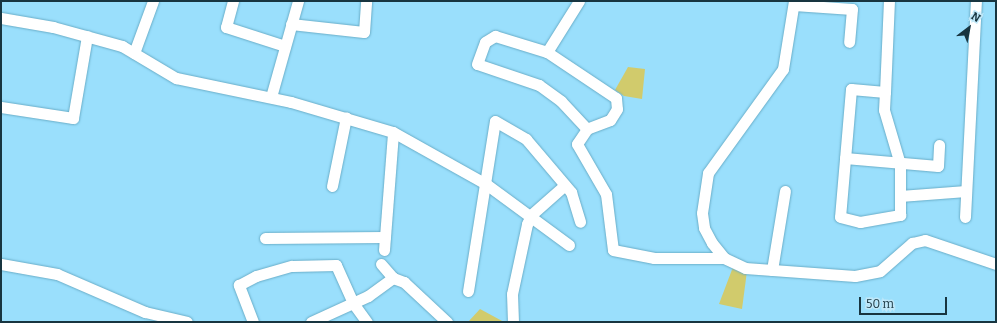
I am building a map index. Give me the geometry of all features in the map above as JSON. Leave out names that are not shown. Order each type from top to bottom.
[{"type":"street","points":[[134,52],[153,1]]},
{"type":"street","points":[[233,1],[226,27],[285,46]]},
{"type":"street","points":[[271,97],[298,1]]},
{"type":"street","points":[[291,24],[364,32],[366,1]]},
{"type":"street","points":[[547,52],[579,1]]},
{"type":"street","points":[[884,92],[851,89],[840,217],[860,222],[900,215],[900,164],[884,110],[889,1]]},
{"type":"street","points":[[965,217],[976,1]]},
{"type":"street","points":[[724,258],[704,228],[702,194],[713,162],[782,69],[794,3],[852,9],[849,42]]},
{"type":"street","points":[[1,18],[87,36],[134,52],[176,78],[271,97],[346,117],[393,132],[486,184],[531,215],[569,245]]},
{"type":"street","points":[[1,107],[73,118],[87,36]]},
{"type":"street","points":[[587,129],[561,101],[539,85],[478,64],[486,42],[495,36],[547,52],[616,98],[617,109],[610,120],[587,129],[577,144],[606,194],[613,250],[654,258],[724,258],[745,268],[855,276],[880,271],[912,243],[925,240],[996,264]]},
{"type":"street","points":[[332,186],[346,117]]},
{"type":"street","points":[[468,290],[495,121],[526,139],[571,192],[580,222]]},
{"type":"street","points":[[384,250],[393,132]]},
{"type":"street","points":[[845,158],[900,164],[938,166],[939,145]]},
{"type":"street","points":[[513,322],[512,294],[531,215],[565,185]]},
{"type":"street","points":[[772,270],[785,191]]},
{"type":"street","points":[[900,196],[966,191]]},
{"type":"street","points":[[265,238],[385,237]]},
{"type":"street","points":[[1,264],[57,274],[145,312],[187,322]]},
{"type":"street","points":[[381,264],[393,278],[404,282],[447,322]]},
{"type":"street","points":[[254,322],[239,285],[256,276],[292,266],[336,265],[353,303],[367,322]]},
{"type":"street","points":[[311,322],[353,303],[393,278]]},
{"type":"shaded area","points":[[628,67],[645,69],[642,99],[624,96],[615,90]]},
{"type":"shaded area","points":[[733,267],[747,271],[742,309],[719,304]]},
{"type":"shaded area","points":[[480,309],[504,322],[468,322]]}]
